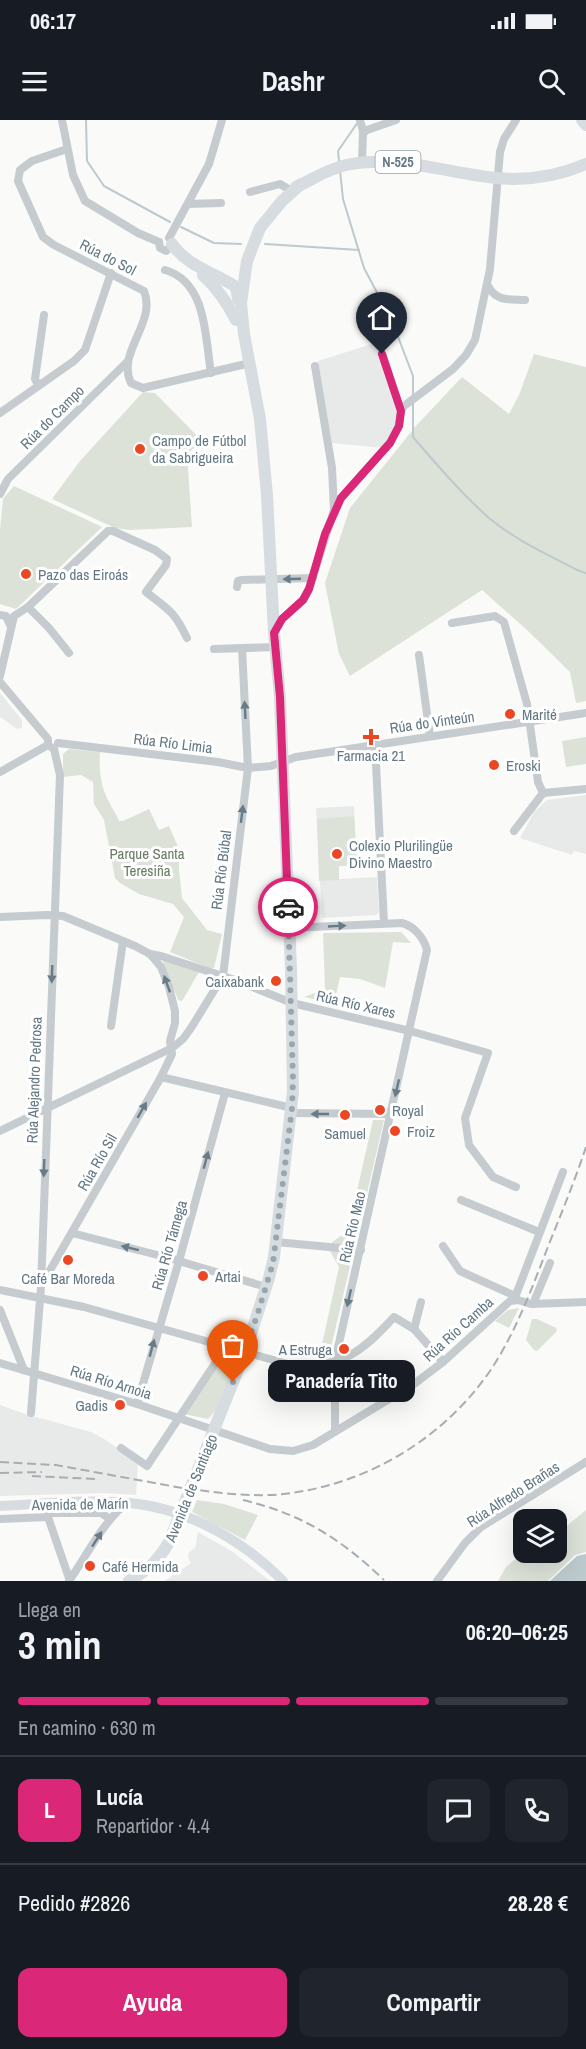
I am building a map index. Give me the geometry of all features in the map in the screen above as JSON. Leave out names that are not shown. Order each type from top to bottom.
[{"type":"highway","points":[[582,120],[586,125]]},
{"type":"highway","name":"N-525","points":[[261,438],[240,322],[242,303],[240,267],[252,235],[277,201],[296,187],[324,172],[362,163],[399,162],[497,178],[538,178],[586,164]]},
{"type":"highway","points":[[497,178],[526,182],[551,180],[586,172]]},
{"type":"highway","name":"N-525","points":[[240,284],[252,245],[261,228],[296,187]]},
{"type":"highway","points":[[167,244],[209,274],[240,284]]},
{"type":"highway","points":[[167,244],[217,288],[240,322]]},
{"type":"highway","points":[[209,274],[228,277],[236,274],[240,267]]},
{"type":"highway","points":[[217,288],[227,290],[240,284]]},
{"type":"highway","name":"N-525","points":[[240,322],[261,438],[267,495],[274,633]]},
{"type":"highway","name":"Avenida de Santiago","points":[[129,1581],[156,1562],[173,1534],[245,1352],[273,1263],[293,1080],[283,761],[274,633]]},
{"type":"main road","name":"Avenida de Marín","points":[[0,1506],[48,1511],[129,1503],[163,1509],[205,1526],[243,1548],[283,1581]]},
{"type":"street","points":[[62,120],[77,188],[85,201],[138,233],[167,244],[209,164],[222,120]]},
{"type":"street","points":[[360,120],[363,133],[362,163]]},
{"type":"street","points":[[363,133],[396,120]]},
{"type":"street","points":[[401,411],[416,397],[446,376],[472,348],[488,286],[501,146],[516,120]]},
{"type":"street","name":"Rúa do Sol","points":[[67,149],[32,161],[20,170],[18,181],[43,237],[54,245],[144,291],[148,300],[143,323],[127,362]]},
{"type":"street","points":[[250,192],[280,184],[296,187]]},
{"type":"street","points":[[188,204],[221,203]]},
{"type":"street","points":[[165,270],[176,273],[189,284],[200,306],[211,373]]},
{"type":"street","points":[[0,412],[85,350],[111,273]]},
{"type":"street","points":[[488,286],[498,298],[525,300]]},
{"type":"street","points":[[39,385],[35,380],[44,315]]},
{"type":"street","points":[[274,633],[282,619],[303,600],[313,578],[334,510],[341,498],[390,443],[399,426],[401,411],[382,354]]},
{"type":"street","points":[[127,362],[127,375],[131,383],[143,388],[246,364]]},
{"type":"street","name":"Rúa do Campo","points":[[0,494],[8,479],[127,362]]},
{"type":"street","points":[[315,366],[332,468],[334,510]]},
{"type":"street","points":[[1,669],[12,620],[108,531],[113,531],[155,550],[167,559],[166,566],[146,592],[172,612],[187,638]]},
{"type":"street","points":[[237,587],[238,581],[242,580],[313,578]]},
{"type":"street","points":[[28,607],[49,627],[69,653]]},
{"type":"street","points":[[2,615],[18,614]]},
{"type":"street","points":[[2,615],[10,622],[12,628]]},
{"type":"street","points":[[452,624],[495,616],[504,622],[531,722],[538,782],[543,793]]},
{"type":"street","points":[[214,649],[275,647]]},
{"type":"street","name":"Rúa Río Búbal","points":[[223,976],[248,768],[242,648]]},
{"type":"street","points":[[419,655],[430,736]]},
{"type":"street","points":[[0,682],[52,744],[0,772]]},
{"type":"street","name":"Rúa do Vinteún","points":[[283,761],[375,744],[586,713]]},
{"type":"street","name":"Rúa Río Limia","points":[[52,744],[218,762],[248,768],[271,766],[283,761]]},
{"type":"street","name":"Rúa Alejandro Pedrosa","points":[[31,1413],[28,1371],[41,1287],[60,775],[52,744]]},
{"type":"street","points":[[289,928],[384,923],[375,744]]},
{"type":"street","points":[[514,831],[543,793],[586,789]]},
{"type":"street","name":"Rúa Río Xares","points":[[0,917],[54,915],[73,919],[150,954],[223,976],[292,1003],[410,1031],[488,1053],[465,1118],[469,1145],[493,1177],[516,1187]]},
{"type":"street","name":"Rúa Río Mao","points":[[336,1431],[335,1361],[426,958],[426,945],[417,932],[407,924],[384,923]]},
{"type":"street","points":[[111,1026],[123,941]]},
{"type":"street","points":[[0,1131],[150,1060],[171,1044],[175,1011],[161,968],[150,954]]},
{"type":"street","name":"Rúa Río Sil","points":[[41,1287],[161,1077],[172,1054],[171,1044],[183,1039],[223,976]]},
{"type":"street","points":[[161,1077],[291,1111],[391,1114]]},
{"type":"street","name":"Rúa Río Támega","points":[[136,1404],[179,1261],[225,1093]]},
{"type":"street","points":[[443,1246],[460,1271],[515,1298],[563,1172]]},
{"type":"street","points":[[461,1200],[539,1232]]},
{"type":"street","points":[[72,1233],[266,1287]]},
{"type":"street","points":[[276,1242],[361,1250]]},
{"type":"street","points":[[530,1303],[550,1263]]},
{"type":"street","points":[[41,1268],[51,1270]]},
{"type":"street","points":[[0,1290],[158,1327],[295,1366],[308,1366],[351,1356],[373,1340],[394,1317],[414,1329],[443,1362]]},
{"type":"street","name":"Rúa Río Camba","points":[[214,1429],[263,1446],[286,1451],[303,1449],[414,1384],[443,1362],[501,1308],[515,1298],[530,1303],[586,1302]]},
{"type":"street","points":[[414,1329],[421,1302]]},
{"type":"street","points":[[0,1310],[28,1371]]},
{"type":"street","points":[[121,1448],[147,1466],[226,1347]]},
{"type":"street","name":"Rúa Río Arnoia","points":[[0,1363],[214,1429]]},
{"type":"street","name":"Rúa Alfredo Brañas","points":[[437,1581],[465,1543],[481,1527],[586,1462]]},
{"type":"street","points":[[70,1581],[110,1519],[119,1508],[129,1503]]},
{"type":"street","points":[[48,1511],[70,1581]]},
{"type":"street","name":"Avenida de Marín","points":[[0,1519],[48,1511],[101,1513],[110,1519]]},
{"type":"shaded area","points":[[381,341],[401,400],[398,422],[383,448],[332,443],[318,361]]},
{"type":"shaded area","points":[[0,693],[22,720],[22,728],[17,729],[0,717]]},
{"type":"shaded area","points":[[586,795],[586,854],[574,851],[572,855],[520,838],[534,812],[547,800]]},
{"type":"shaded area","name":"Colexio Plurilingüe Divino Maestro","points":[[354,806],[357,865],[339,866],[339,879],[377,877],[379,912],[376,915],[322,918],[316,808]]},
{"type":"shaded area","points":[[0,1405],[91,1432],[104,1439],[138,1462],[136,1495],[105,1493],[0,1496]]},
{"type":"shaded area","points":[[198,1532],[233,1552],[270,1581],[165,1581],[191,1563],[188,1558],[189,1552],[195,1548]]},
{"type":"shaded area","points":[[586,1554],[586,1581],[550,1581],[577,1556]]},
{"type":"green space","points":[[534,354],[586,367],[586,701],[576,703],[570,672],[482,590],[350,676],[339,654],[325,583],[350,508],[415,427],[462,377],[509,414],[519,395]]},
{"type":"green space","points":[[143,392],[155,393],[202,441],[187,454],[192,527],[130,530],[115,528],[52,499],[80,461]]},
{"type":"green space","points":[[14,486],[102,527],[16,609],[0,604],[0,530],[3,499]]},
{"type":"green space","points":[[586,737],[586,764],[566,767],[562,741]]},
{"type":"green space","name":"Parque Santa Teresiña","points":[[69,749],[100,752],[103,788],[119,821],[149,809],[159,830],[169,826],[179,849],[182,898],[207,930],[222,934],[214,968],[170,952],[184,917],[173,904],[139,894],[115,878],[104,820],[94,804],[93,782],[81,775],[63,777],[63,754]]},
{"type":"green space","points":[[354,816],[357,865],[339,866],[339,880],[319,881],[317,819]]},
{"type":"green space","points":[[401,932],[411,943],[393,942],[385,988],[360,979],[340,977],[334,1004],[304,997],[325,989],[323,933]]},
{"type":"green space","points":[[162,959],[199,972],[182,1001],[178,1000]]},
{"type":"green space","points":[[373,1120],[384,1120],[330,1352],[326,1357],[319,1358],[339,1267],[330,1251],[332,1242],[348,1231]]},
{"type":"green space","points":[[519,1308],[509,1328],[495,1321],[508,1310]]},
{"type":"green space","points":[[532,1319],[556,1328],[557,1331],[537,1351],[526,1340]]},
{"type":"green space","points":[[223,1354],[236,1359],[215,1411],[208,1419],[184,1414]]},
{"type":"green space","points":[[197,1500],[224,1504],[258,1515],[245,1540],[192,1512]]},
{"type":"green space","points":[[586,1510],[586,1552],[575,1555],[567,1563],[567,1526]]},
{"type":"green space","points":[[513,1561],[567,1563],[548,1581],[498,1581],[506,1567]]},
{"type":"waterway","points":[[86,120],[87,161],[104,186],[170,222]]},
{"type":"waterway","points":[[339,161],[338,151],[358,122]]},
{"type":"waterway","points":[[340,170],[343,199],[364,268],[392,321],[413,376],[413,396]]},
{"type":"waterway","points":[[181,227],[214,243],[241,244]]},
{"type":"waterway","points":[[265,244],[359,250]]},
{"type":"waterway","points":[[413,402],[413,437],[469,499],[489,518],[510,533],[586,573]]},
{"type":"railway","points":[[187,1488],[229,1494],[272,1495],[304,1491],[336,1483],[395,1458],[447,1420],[470,1397],[490,1371],[508,1341],[530,1293],[586,1147]]},
{"type":"railway","points":[[0,1462],[56,1465],[193,1490]]},
{"type":"railway","points":[[0,1473],[42,1472]]},
{"type":"railway","points":[[32,1476],[95,1479]]},
{"type":"railway","points":[[243,1500],[284,1513],[320,1530],[352,1552],[384,1580]]},
{"type":"way so far","points":[[233,1382],[245,1352],[273,1263],[292,1108],[288,907]]},
{"type":"place","name":"Campo de Fútbol da Sabrigueira","points":[[140,449]]},
{"type":"place","name":"Pazo das Eiroás","points":[[26,574]]},
{"type":"place","name":"Marité","points":[[510,714]]},
{"type":"place","name":"Farmacia 21","points":[[371,737]]},
{"type":"place","name":"Eroski","points":[[494,765]]},
{"type":"place","name":"Colexio Plurilingüe Divino Maestro","points":[[337,854]]},
{"type":"place","name":"Caixabank","points":[[276,981]]},
{"type":"place","name":"Royal","points":[[380,1110]]},
{"type":"place","name":"Samuel","points":[[345,1115]]},
{"type":"place","name":"Froiz","points":[[395,1131]]},
{"type":"place","name":"Café Bar Moreda","points":[[68,1260]]},
{"type":"place","name":"Artai","points":[[203,1276]]},
{"type":"place","name":"A Estruga","points":[[344,1349]]},
{"type":"place","name":"Panadería Tito","points":[[233,1382]]},
{"type":"place","name":"Gadis","points":[[120,1405]]},
{"type":"place","name":"Café Hermida","points":[[90,1566]]},
{"type":"route","points":[[288,907],[280,697],[274,633],[282,619],[303,600],[309,589],[325,534],[341,498],[390,443],[399,426],[401,411],[382,354]]}]
